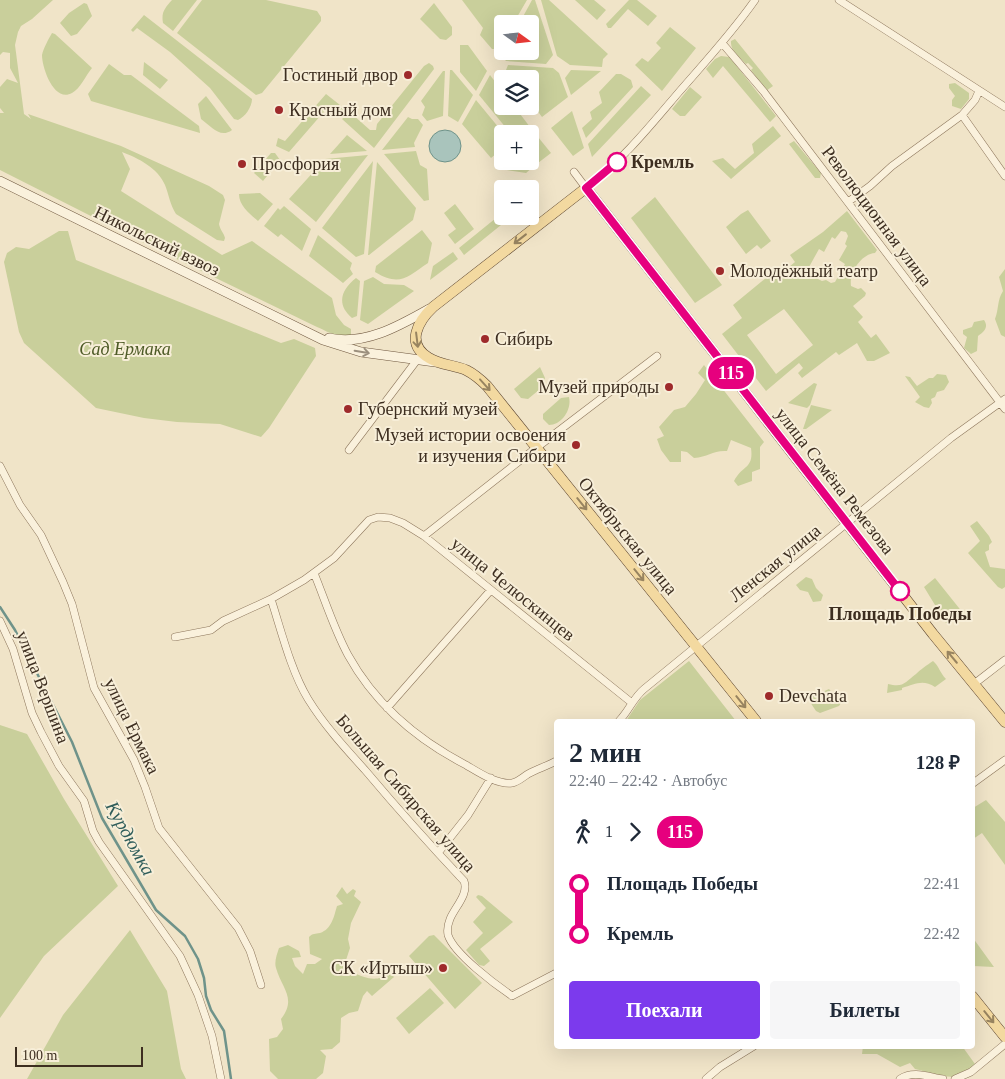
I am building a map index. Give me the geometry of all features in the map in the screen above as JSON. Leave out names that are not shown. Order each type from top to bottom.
[{"type":"main road","name":"Никольский взвоз","points":[[0,181],[300,330]]},
{"type":"main road","points":[[443,364],[426,356],[418,347],[416,342],[419,322],[433,307],[586,188]]},
{"type":"main road","name":"улица Семёна Ремезова","points":[[586,188],[847,524],[1005,722]]},
{"type":"main road","points":[[300,330],[332,339],[356,339],[396,326],[433,307]]},
{"type":"main road","name":"Октябрьская улица","points":[[300,330],[349,350],[443,364],[466,370],[480,379],[754,719]]},
{"type":"main road","points":[[975,1000],[1005,1037]]},
{"type":"street","points":[[574,172],[586,188],[600,178],[629,150],[722,43],[755,0]]},
{"type":"street","points":[[839,0],[1005,107]]},
{"type":"street","name":"Революционная улица","points":[[722,43],[764,92],[938,322],[1003,403]]},
{"type":"street","points":[[848,202],[870,186],[892,166],[962,115],[975,100],[979,91]]},
{"type":"street","points":[[962,115],[1005,176]]},
{"type":"street","points":[[424,536],[536,447],[657,356]]},
{"type":"street","points":[[349,450],[417,360]]},
{"type":"street","name":"Ленская улица","points":[[621,719],[638,693],[951,438],[1003,403]]},
{"type":"street","name":"улица Ермака","points":[[0,466],[20,505],[41,535],[63,582],[72,604],[94,688],[134,760],[159,828],[238,928],[250,951],[261,985]]},
{"type":"street","name":"улица Челюскинцев","points":[[314,573],[334,558],[369,520],[378,516],[403,523],[424,536],[490,591],[632,703]]},
{"type":"street","points":[[175,637],[199,634],[211,630],[224,621],[271,599],[314,573],[347,653],[361,676],[401,722],[444,753],[491,778],[505,782],[514,782],[553,763]]},
{"type":"street","points":[[387,708],[490,591]]},
{"type":"street","name":"Большая Сибирская улица","points":[[271,599],[291,659],[311,703],[351,754],[464,881],[466,886],[464,893],[451,918],[448,933],[452,942],[476,968],[494,984],[512,996],[554,974]]},
{"type":"street","name":"улица Вершина","points":[[0,621],[10,641],[32,712],[59,766],[84,801],[93,831],[171,941],[189,973],[212,1036],[221,1079]]},
{"type":"street","points":[[974,684],[1005,660]]},
{"type":"street","points":[[975,782],[1005,760]]},
{"type":"street","points":[[438,853],[468,815],[491,778]]},
{"type":"street","points":[[955,1079],[971,1072],[1005,1044]]},
{"type":"street","points":[[706,1079],[720,1067],[749,1049]]},
{"type":"street","points":[[900,1079],[906,1075],[913,1074],[943,1079]]},
{"type":"green space","points":[[0,0],[53,0],[32,19],[21,26],[18,32],[15,45],[24,114],[31,119],[28,114],[121,146],[209,186],[223,195],[225,200],[219,224],[225,238],[224,241],[217,240],[176,214],[165,185],[158,174],[141,161],[122,152],[130,169],[121,191],[222,255],[252,241],[332,298],[336,315],[344,325],[351,329],[351,335],[338,336],[329,333],[162,252],[0,170],[0,113],[4,113],[0,108],[0,87],[7,79],[18,83],[10,68],[10,53],[3,52],[0,55]]},
{"type":"green space","points":[[172,0],[197,0],[173,31],[163,23],[164,10]]},
{"type":"green space","points":[[202,0],[266,0],[317,11],[321,21],[262,93],[256,95],[177,33]]},
{"type":"green space","points":[[462,0],[527,0],[518,15],[494,15],[494,49],[480,35],[483,28]]},
{"type":"green space","points":[[532,0],[535,0],[553,55],[546,64],[505,60],[539,60],[539,15],[524,15]]},
{"type":"green space","points":[[541,0],[549,0],[608,54],[603,59],[602,67],[570,65],[557,56]]},
{"type":"green space","points":[[575,0],[594,0],[606,10],[597,20]]},
{"type":"green space","points":[[629,0],[637,0],[657,16],[648,26],[628,9],[611,28],[608,28],[606,24]]},
{"type":"green space","points":[[84,3],[87,4],[92,16],[77,34],[71,36],[60,23],[69,13]]},
{"type":"green space","points":[[434,3],[452,27],[452,35],[446,40],[440,39],[420,19]]},
{"type":"green space","points":[[144,15],[252,99],[248,111],[243,117],[238,120],[234,119],[210,88],[170,52],[137,28],[133,32],[131,30]]},
{"type":"green space","points":[[670,27],[696,48],[662,91],[635,65],[642,58],[648,62],[661,48],[656,43]]},
{"type":"green space","points":[[52,33],[92,68],[75,91],[66,95],[60,93],[50,83],[44,68],[42,55]]},
{"type":"green space","points":[[735,39],[773,86],[766,91],[751,70],[753,68],[748,63],[746,64],[734,51],[731,41]]},
{"type":"green space","points":[[460,45],[468,45],[487,71],[476,91],[460,72]]},
{"type":"green space","points":[[721,56],[729,57],[732,60],[776,116],[770,122],[723,66],[713,78],[706,69],[715,59]]},
{"type":"green space","points":[[144,62],[168,80],[160,89],[143,75]]},
{"type":"green space","points":[[429,63],[434,69],[374,148],[342,119],[348,114],[353,115],[370,130],[376,130],[377,124],[424,66]]},
{"type":"green space","points":[[109,64],[124,75],[131,75],[199,126],[200,133],[91,101],[88,94]]},
{"type":"green space","points":[[508,65],[553,68],[559,73],[568,97],[542,117],[539,113],[539,70],[506,70]]},
{"type":"green space","points":[[450,70],[473,95],[458,122],[448,116]]},
{"type":"green space","points":[[571,70],[601,71],[571,95],[565,78]]},
{"type":"green space","points":[[443,71],[445,71],[443,116],[427,121],[422,115],[425,107],[421,101]]},
{"type":"green space","points":[[616,74],[621,74],[631,80],[633,87],[586,138],[582,128],[592,119],[590,112],[602,103],[599,92]]},
{"type":"green space","points":[[490,75],[494,80],[494,113],[479,95]]},
{"type":"green space","points":[[955,83],[969,93],[969,99],[961,109],[952,106],[952,100],[955,96],[949,88],[949,84]]},
{"type":"green space","points":[[641,86],[651,95],[592,157],[588,144]]},
{"type":"green space","points":[[690,87],[702,97],[685,116],[680,116],[672,109]]},
{"type":"green space","points":[[326,94],[340,105],[344,111],[339,116],[328,107],[289,152],[276,146],[278,138],[285,141]]},
{"type":"green space","points":[[206,96],[232,130],[224,133],[220,132],[201,119],[198,104]]},
{"type":"green space","points":[[476,100],[497,125],[494,125],[494,156],[491,158],[462,124]]},
{"type":"green space","points":[[572,111],[584,148],[573,156],[551,128]]},
{"type":"green space","points":[[495,115],[521,115],[528,125],[504,125]]},
{"type":"green space","points":[[408,117],[418,119],[423,125],[414,143],[415,147],[382,150]]},
{"type":"green space","points":[[773,126],[781,136],[731,179],[712,161],[723,158],[735,169],[754,153],[752,144]]},
{"type":"green space","points":[[347,135],[367,151],[330,154]]},
{"type":"green space","points":[[539,138],[551,153],[539,162]]},
{"type":"green space","points":[[794,141],[821,173],[820,178],[815,178],[789,144]]},
{"type":"green space","points":[[416,151],[420,165],[427,169],[429,200],[424,201],[384,154]]},
{"type":"green space","points":[[271,153],[275,153],[280,160],[263,181],[254,173]]},
{"type":"green space","points":[[368,155],[316,222],[289,199],[325,159]]},
{"type":"green space","points":[[373,161],[364,254],[356,257],[322,228]]},
{"type":"green space","points":[[377,162],[416,208],[413,220],[368,255]]},
{"type":"green space","points":[[506,170],[530,170],[526,173]]},
{"type":"green space","points":[[260,193],[273,204],[258,221],[243,206],[239,194]]},
{"type":"green space","points":[[655,197],[722,285],[695,303],[631,218]]},
{"type":"green space","points":[[455,204],[474,229],[455,244],[448,235],[456,229],[444,213]]},
{"type":"green space","points":[[284,206],[311,229],[302,251],[281,234],[278,237],[264,226],[278,208],[280,210]]},
{"type":"green space","points":[[748,210],[771,241],[761,249],[757,245],[746,254],[726,227]]},
{"type":"green space","points":[[847,211],[877,250],[861,260],[854,270],[851,286],[858,289],[861,288],[866,293],[853,306],[863,317],[858,322],[871,338],[876,334],[890,353],[874,361],[867,361],[857,343],[839,355],[836,352],[802,378],[798,373],[803,368],[799,363],[766,391],[722,334],[742,318],[733,305],[772,273],[776,278],[795,262],[790,255],[823,232]],"holes":[[[841,231],[846,232],[848,236],[845,244],[847,246],[839,260],[845,264],[835,282],[822,281],[816,278],[809,267],[819,249],[824,252],[832,237],[835,239]],[[784,309],[813,345],[776,374],[747,335]]]},
{"type":"green space","points":[[494,220],[494,225],[501,225],[464,255],[459,248]]},
{"type":"green space","points":[[422,230],[432,243],[428,263],[403,278],[391,279],[375,272],[376,266]]},
{"type":"green space","name":"Сад Ермака","points":[[59,231],[68,231],[76,260],[281,343],[294,339],[315,348],[316,356],[269,428],[261,437],[220,424],[144,418],[96,408],[24,343],[19,332],[4,262],[7,253],[16,247],[29,249]]},
{"type":"green space","points":[[318,235],[352,263],[350,269],[353,274],[343,283],[309,256]]},
{"type":"green space","points":[[453,252],[458,259],[430,280],[433,266]]},
{"type":"green space","points":[[1005,269],[1005,337],[1001,335],[995,319],[1003,291],[999,277]]},
{"type":"green space","points":[[373,277],[384,284],[404,285],[414,291],[368,324],[360,320],[364,281]]},
{"type":"green space","points":[[356,278],[360,281],[357,316],[352,318],[344,308],[342,297],[347,287]]},
{"type":"green space","points":[[984,320],[986,327],[978,336],[977,351],[971,354],[964,348],[967,337],[963,334],[963,330],[972,327],[974,322]]},
{"type":"green space","points":[[704,365],[764,442],[760,447],[760,469],[752,472],[752,481],[738,486],[734,481],[751,460],[751,448],[731,440],[727,451],[694,458],[687,452],[681,451],[681,462],[670,462],[661,450],[657,439],[664,436],[659,427],[674,410],[685,407],[705,380],[698,373]]},
{"type":"green space","points":[[540,367],[545,378],[543,383],[545,385],[528,399],[521,398],[514,389]]},
{"type":"green space","points":[[937,374],[946,375],[949,382],[944,390],[937,392],[935,397],[931,399],[932,403],[929,408],[915,402],[920,397],[905,376],[910,377],[917,386]]},
{"type":"green space","points":[[814,383],[817,384],[810,405],[807,408],[788,403]]},
{"type":"green space","points":[[569,397],[570,402],[565,416],[558,422],[549,425],[543,419],[543,414],[561,398]]},
{"type":"green space","points":[[811,405],[832,410],[806,429],[803,429]]},
{"type":"green space","points":[[977,521],[992,542],[989,545],[989,550],[985,552],[990,567],[1005,569],[1005,587],[1002,589],[998,587],[968,553],[980,541],[970,526]]},
{"type":"green space","points":[[806,577],[812,579],[816,588],[823,595],[821,601],[813,602],[808,592],[800,590],[796,585]]},
{"type":"green space","points":[[935,578],[963,613],[950,623],[946,623],[924,587]]},
{"type":"green space","points":[[689,661],[734,719],[627,719],[640,700]]},
{"type":"green space","points":[[933,661],[946,679],[935,687],[927,683],[919,683],[902,688],[902,690],[887,693],[888,684],[904,684]]},
{"type":"green space","points":[[829,689],[841,703],[839,706],[820,713],[816,711],[810,702],[811,697]]},
{"type":"green space","points":[[0,725],[27,734],[64,799],[118,886],[44,956],[0,1018]]},
{"type":"green space","points":[[986,800],[1005,822],[1005,865],[982,833],[975,838],[975,807]]},
{"type":"green space","points":[[342,887],[347,894],[353,889],[356,891],[354,896],[361,902],[351,923],[348,939],[350,948],[346,960],[351,972],[375,979],[390,973],[394,977],[372,996],[367,991],[363,996],[358,1011],[349,1013],[341,1018],[340,1042],[332,1049],[320,1050],[326,1056],[323,1073],[316,1079],[278,1079],[270,1071],[269,1039],[277,1037],[283,1029],[281,1019],[286,1012],[288,999],[275,966],[278,950],[288,945],[299,951],[301,957],[292,958],[295,966],[303,974],[307,964],[315,964],[322,959],[310,954],[309,937],[324,931],[330,925],[337,906],[343,904],[336,896]]},
{"type":"green space","points":[[478,895],[482,896],[513,922],[480,949],[490,961],[484,966],[479,965],[466,950],[483,933],[473,922],[486,908],[476,897]]},
{"type":"green space","points":[[130,930],[167,991],[181,1069],[186,1079],[27,1079],[63,1015]]},
{"type":"green space","name":"СК «Иртыш»","points":[[434,935],[482,983],[455,1009],[409,956],[429,936]]},
{"type":"green space","points":[[975,941],[994,967],[975,966]]},
{"type":"green space","points":[[430,988],[444,1003],[409,1034],[396,1018]]},
{"type":"green space","points":[[863,1049],[964,1049],[975,1064],[967,1072],[954,1077],[915,1069],[910,1063],[900,1067],[877,1054],[862,1054]]},
{"type":"water","points":[[445,130],[456,135],[461,146],[456,157],[445,162],[434,157],[429,146],[434,135]]},
{"type":"waterway","name":"Курдюмка","points":[[0,607],[15,630],[72,742],[102,818],[156,910],[185,936],[198,959],[211,1010],[224,1031],[231,1079]]},
{"type":"bus line","name":"115","points":[[617,162],[586,188],[900,591]]},
{"type":"place","name":"Гостиный двор","points":[[408,75]]},
{"type":"place","name":"Красный дом","points":[[279,110]]},
{"type":"place","name":"Кремль","points":[[617,162]]},
{"type":"place","name":"Просфория","points":[[242,164]]},
{"type":"place","name":"Молодёжный театр","points":[[720,271]]},
{"type":"place","name":"Сибирь","points":[[485,339]]},
{"type":"place","name":"Музей природы","points":[[669,387]]},
{"type":"place","name":"Губернский музей","points":[[348,409]]},
{"type":"place","name":"Музей истории освоения и изучения Сибири","points":[[576,445]]},
{"type":"place","name":"Площадь Победы","points":[[900,591]]},
{"type":"place","name":"Devchata","points":[[769,696]]},
{"type":"place","name":"СК «Иртыш»","points":[[443,968]]}]
